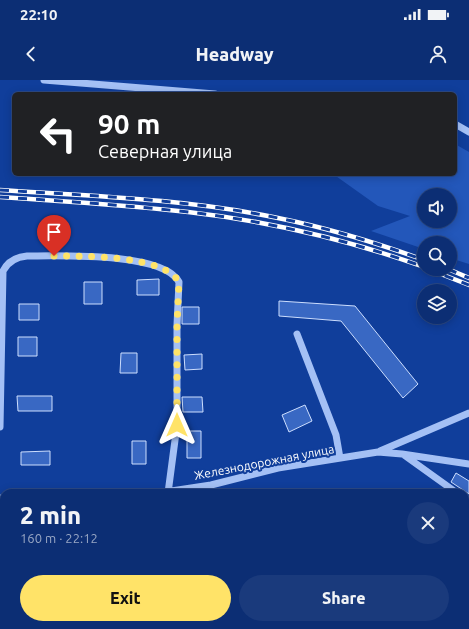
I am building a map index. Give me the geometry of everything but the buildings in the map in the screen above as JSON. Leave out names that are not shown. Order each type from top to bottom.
[{"type":"street","points":[[44,80],[191,92]]},
{"type":"street","points":[[457,125],[469,132]]},
{"type":"street","points":[[0,427],[3,271],[12,260],[27,256],[109,257],[146,263],[160,268],[173,274],[179,282],[177,324],[177,425],[168,489]]},
{"type":"street","points":[[297,334],[336,435],[340,458]]},
{"type":"street","points":[[378,452],[469,413]]},
{"type":"street","name":"Железнодорожная улица","points":[[186,489],[211,485],[278,468],[378,452],[469,464]]},
{"type":"street","points":[[402,454],[451,489]]},
{"type":"shaded area","points":[[457,145],[469,152],[469,264],[457,260],[457,236],[417,236],[417,247],[371,231],[410,216],[378,206],[336,176],[457,176]]},
{"type":"railway","points":[[0,190],[105,196],[209,206],[278,218],[334,231],[417,258]]},
{"type":"railway","points":[[0,197],[141,207],[218,216],[278,226],[337,240],[417,264]]},
{"type":"railway","points":[[457,273],[469,278]]},
{"type":"railway","points":[[446,276],[469,285]]},
{"type":"route","points":[[54,256],[109,257],[146,263],[170,272],[176,276],[179,282],[177,324],[177,425]]}]
